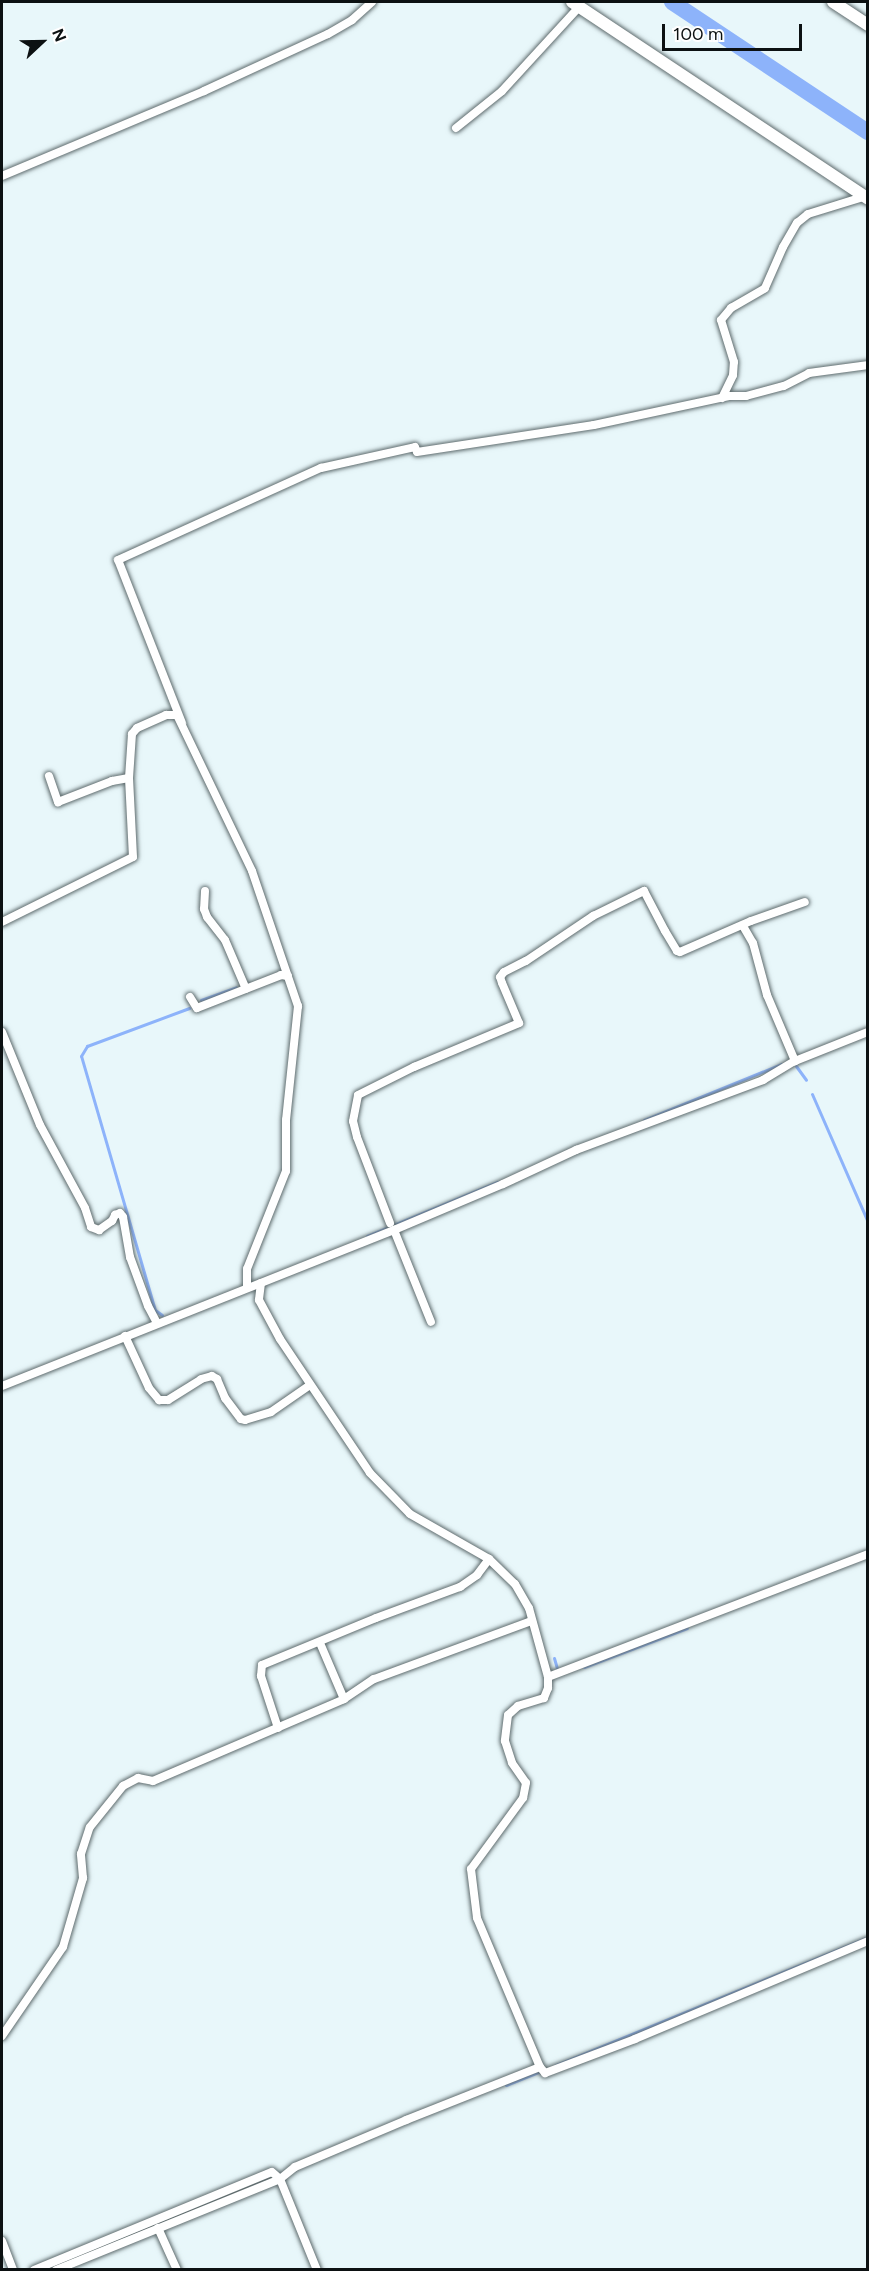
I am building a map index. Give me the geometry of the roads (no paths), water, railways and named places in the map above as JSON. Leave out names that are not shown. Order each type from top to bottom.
[{"type":"street","points":[[2,176],[204,91],[328,34],[352,20],[372,2]]},
{"type":"street","points":[[832,2],[867,25]]},
{"type":"street","points":[[456,128],[502,91],[576,4],[865,198]]},
{"type":"street","points":[[722,398],[733,375],[734,362],[722,320],[731,308],[765,288],[783,247],[797,223],[808,214],[865,198]]},
{"type":"street","points":[[247,1287],[247,1269],[286,1171],[286,1119],[298,1006],[252,871],[182,723],[118,560],[321,468],[415,447],[417,452],[594,425],[775,388],[809,373],[867,365]]},
{"type":"street","points":[[2,922],[133,857],[129,778],[132,734],[137,728],[166,715],[177,716],[182,723]]},
{"type":"street","points":[[49,776],[58,802],[112,781],[129,778]]},
{"type":"street","points":[[205,891],[204,909],[207,917],[225,940],[246,989]]},
{"type":"street","points":[[431,1322],[357,1137],[353,1121],[358,1095],[414,1067],[519,1023],[500,976],[593,916],[644,891],[677,951],[805,902]]},
{"type":"street","points":[[743,926],[756,951],[767,995],[795,1061]]},
{"type":"street","points":[[190,997],[197,1008],[281,975],[288,976]]},
{"type":"street","points":[[2,1032],[40,1125],[85,1208],[91,1227],[99,1230],[112,1221],[115,1215],[120,1213],[123,1217],[130,1257],[148,1306],[157,1323]]},
{"type":"street","points":[[2,1386],[261,1283],[392,1226],[503,1184],[576,1150],[763,1080],[795,1061],[867,1032]]},
{"type":"street","points":[[261,1283],[259,1300],[310,1385],[370,1473],[410,1514],[489,1559],[515,1584],[532,1621],[536,1642],[548,1677],[548,1688],[544,1698],[518,1706],[508,1715],[506,1741],[512,1763],[526,1783],[523,1798],[471,1869],[477,1917],[542,2070]]},
{"type":"street","points":[[125,1336],[149,1388],[159,1400],[168,1400],[201,1379],[212,1376],[217,1379],[225,1398],[241,1419],[245,1420],[270,1412],[310,1385]]},
{"type":"street","points":[[548,1677],[867,1554]]},
{"type":"street","points":[[278,1728],[260,1669],[262,1665],[320,1643],[376,1617],[460,1587],[477,1575],[489,1559]]},
{"type":"street","points":[[2,2036],[63,1947],[83,1878],[81,1854],[90,1827],[123,1786],[138,1778],[153,1781],[344,1699],[374,1679],[434,1659],[532,1621]]},
{"type":"street","points":[[320,1643],[344,1699]]},
{"type":"street","points":[[56,2270],[279,2179],[305,2162],[542,2070],[635,2039],[867,1941]]},
{"type":"street","points":[[34,2270],[272,2172],[279,2179],[317,2270]]},
{"type":"street","points":[[158,2228],[177,2270]]},
{"type":"street","points":[[2,2241],[13,2270]]},
{"type":"waterway","points":[[672,2],[868,132]]},
{"type":"waterway","points":[[201,1000],[236,987]]},
{"type":"waterway","points":[[162,1315],[155,1310],[81,1056],[87,1046],[189,1008]]},
{"type":"waterway","points":[[644,1120],[781,1064]]},
{"type":"waterway","points":[[796,1066],[806,1080]]},
{"type":"waterway","points":[[812,1094],[868,1222]]},
{"type":"waterway","points":[[367,1236],[497,1182]]},
{"type":"waterway","points":[[584,1667],[687,1628]]},
{"type":"waterway","points":[[554,1658],[558,1672]]},
{"type":"waterway","points":[[556,2065],[868,1937]]},
{"type":"waterway","points":[[506,2085],[541,2071]]}]
